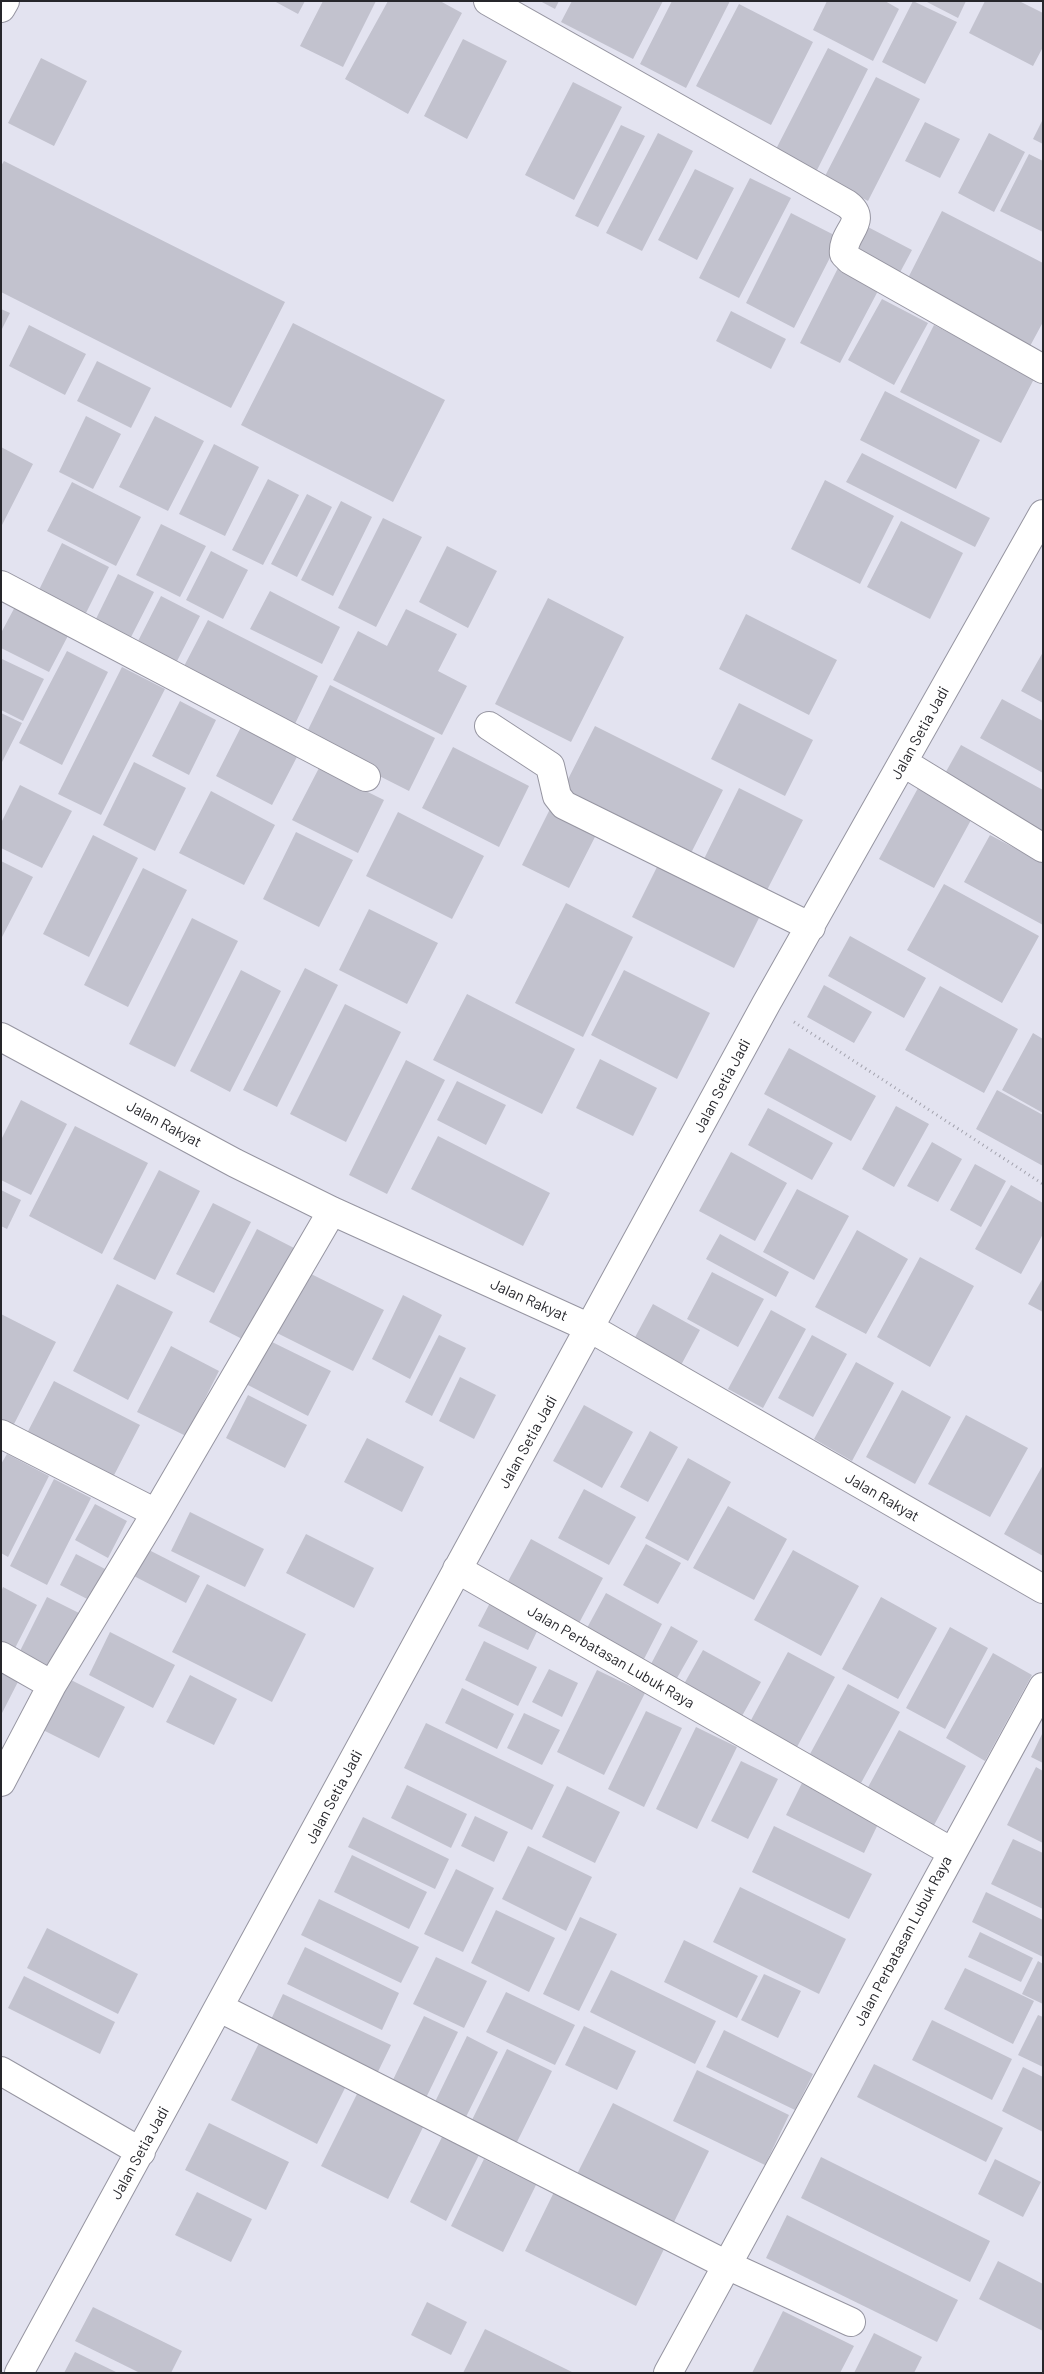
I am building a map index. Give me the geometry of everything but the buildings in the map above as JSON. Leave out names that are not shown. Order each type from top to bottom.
[{"type":"street","points":[[1,8],[5,1]]},
{"type":"street","points":[[488,1],[847,204],[853,208],[857,215],[855,224],[844,246],[844,254],[850,260],[1043,369]]},
{"type":"street","name":"Jalan Setia Jadi","points":[[19,2373],[220,2008],[457,1569],[766,1004],[904,763],[1043,514]]},
{"type":"street","points":[[1,586],[366,777]]},
{"type":"street","points":[[489,726],[550,766],[558,796],[564,805],[810,927]]},
{"type":"street","points":[[904,763],[1043,848]]},
{"type":"street","name":"Jalan Rakyat","points":[[1,1036],[235,1163],[332,1211],[590,1328],[1043,1589]]},
{"type":"street","points":[[1,1782],[52,1685],[156,1513],[332,1211]]},
{"type":"street","points":[[1,1434],[156,1513]]},
{"type":"street","name":"Jalan Perbatasan Lubuk Raya","points":[[457,1569],[952,1852],[668,2373]]},
{"type":"street","points":[[1,1656],[52,1685]]},
{"type":"street","points":[[952,1852],[1043,1687]]},
{"type":"street","points":[[220,2008],[727,2265],[851,2322]]},
{"type":"street","points":[[1,2071],[141,2152]]},
{"type":"path","points":[[766,1004],[1043,1184]]}]
